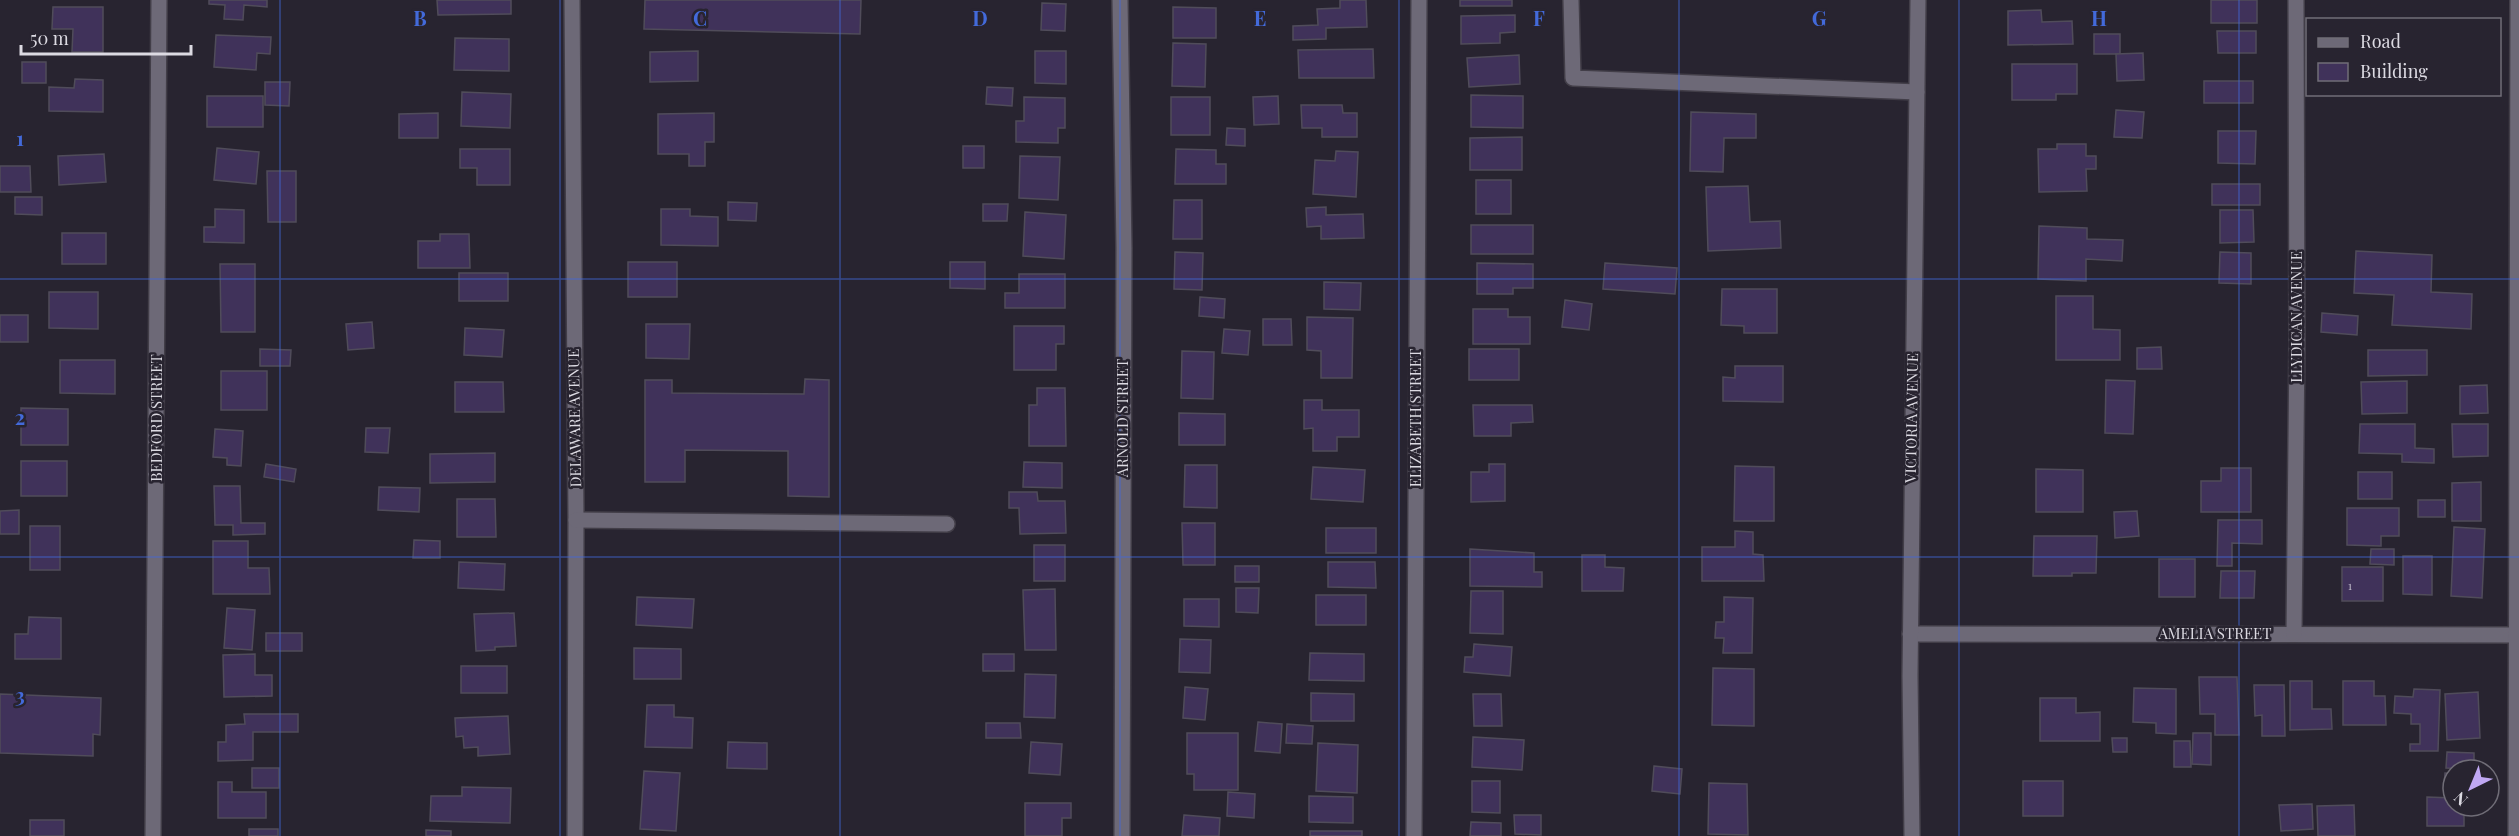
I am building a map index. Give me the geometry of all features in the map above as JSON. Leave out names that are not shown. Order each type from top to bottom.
[{"type":"street","name":"BEDFORD STREET","points":[[153,836],[159,0]]},
{"type":"street","name":"DELAWARE AVENUE","points":[[572,0],[576,520],[575,836]]},
{"type":"street","name":"ARNOLD STREET","points":[[1120,0],[1124,248],[1122,836]]},
{"type":"street","name":"ELIZABETH STREET","points":[[1414,836],[1419,0]]},
{"type":"street","points":[[1571,0],[1573,78],[1917,92]]},
{"type":"street","name":"VICTORIA AVENUE","points":[[1912,836],[1910,634],[1917,0]]},
{"type":"street","name":"LLYDICAN AVENUE","points":[[2294,634],[2297,354],[2296,0]]},
{"type":"street","points":[[2516,836],[2518,0]]},
{"type":"street","points":[[576,520],[947,524]]},
{"type":"street","name":"AMELIA STREET","points":[[1910,634],[2518,635]]},
{"type":"building","points":[[209,0],[267,0],[267,7],[244,5],[243,20],[224,19],[225,5],[209,4]]},
{"type":"building","points":[[437,0],[511,0],[511,14],[438,15]]},
{"type":"building","points":[[645,0],[861,0],[860,34],[644,29]]},
{"type":"building","points":[[1340,0],[1366,0],[1367,27],[1326,28],[1326,39],[1293,40],[1293,26],[1318,25],[1317,9],[1340,8]]},
{"type":"building","points":[[1460,0],[1512,0],[1512,6],[1460,6]]},
{"type":"building","points":[[2211,0],[2257,0],[2257,23],[2211,23]]},
{"type":"building","points":[[1042,3],[1066,4],[1065,31],[1041,30]]},
{"type":"building","points":[[53,7],[103,7],[103,52],[72,52],[73,29],[52,29]]},
{"type":"building","points":[[1173,7],[1216,8],[1216,38],[1173,38]]},
{"type":"building","points":[[2041,10],[2042,22],[2072,21],[2073,44],[2008,45],[2008,11]]},
{"type":"building","points":[[1515,15],[1515,32],[1500,33],[1500,43],[1461,44],[1461,16]]},
{"type":"building","points":[[2217,31],[2256,31],[2256,53],[2218,53]]},
{"type":"building","points":[[2094,34],[2120,34],[2120,54],[2094,54]]},
{"type":"building","points":[[216,35],[271,37],[270,54],[257,53],[256,70],[214,67]]},
{"type":"building","points":[[455,38],[509,39],[509,71],[454,70]]},
{"type":"building","points":[[1173,43],[1206,44],[1205,87],[1172,86]]},
{"type":"building","points":[[1373,49],[1374,78],[1299,78],[1298,50]]},
{"type":"building","points":[[698,51],[698,81],[650,82],[650,52]]},
{"type":"building","points":[[1035,51],[1066,51],[1066,84],[1035,83]]},
{"type":"building","points":[[2143,53],[2144,80],[2117,81],[2116,54]]},
{"type":"building","points":[[1519,55],[1520,84],[1469,87],[1467,58]]},
{"type":"building","points":[[22,62],[46,62],[46,83],[22,83]]},
{"type":"building","points":[[2012,64],[2077,64],[2077,94],[2056,94],[2056,100],[2012,100]]},
{"type":"building","points":[[75,79],[103,80],[103,112],[49,111],[49,87],[74,88]]},
{"type":"building","points":[[2204,81],[2253,81],[2253,103],[2204,103]]},
{"type":"building","points":[[265,82],[290,82],[289,106],[265,105]]},
{"type":"building","points":[[987,87],[1013,88],[1012,106],[986,104]]},
{"type":"building","points":[[462,92],[511,94],[510,128],[461,126]]},
{"type":"building","points":[[1471,95],[1523,96],[1523,128],[1471,127]]},
{"type":"building","points":[[207,96],[263,96],[263,127],[207,127]]},
{"type":"building","points":[[1278,96],[1279,124],[1254,125],[1253,97]]},
{"type":"building","points":[[1024,97],[1065,98],[1065,128],[1058,128],[1058,143],[1016,142],[1016,121],[1024,121]]},
{"type":"building","points":[[1171,97],[1210,97],[1210,135],[1171,135]]},
{"type":"building","points":[[1301,105],[1342,105],[1343,113],[1357,113],[1357,137],[1322,137],[1322,128],[1302,128]]},
{"type":"building","points":[[2116,110],[2144,112],[2142,138],[2114,137]]},
{"type":"building","points":[[1691,112],[1756,114],[1756,138],[1724,138],[1723,172],[1690,171]]},
{"type":"building","points":[[438,113],[438,138],[399,138],[399,114]]},
{"type":"building","points":[[714,113],[714,142],[705,142],[705,166],[689,166],[689,154],[658,154],[658,114]]},
{"type":"building","points":[[1227,128],[1245,129],[1245,146],[1226,145]]},
{"type":"building","points":[[2218,131],[2256,131],[2255,164],[2218,163]]},
{"type":"building","points":[[1522,137],[1522,170],[1470,170],[1470,138]]},
{"type":"building","points":[[2057,144],[2086,144],[2086,156],[2096,156],[2096,169],[2086,169],[2087,191],[2039,192],[2038,149],[2057,149]]},
{"type":"building","points":[[963,146],[984,146],[984,168],[963,168]]},
{"type":"building","points":[[217,148],[259,152],[256,184],[214,180]]},
{"type":"building","points":[[460,149],[510,149],[510,185],[477,185],[477,168],[460,168]]},
{"type":"building","points":[[1176,149],[1216,150],[1216,164],[1226,164],[1226,184],[1175,184]]},
{"type":"building","points":[[1336,151],[1358,152],[1356,197],[1313,194],[1315,160],[1335,161]]},
{"type":"building","points":[[104,154],[106,182],[59,185],[58,156]]},
{"type":"building","points":[[1020,156],[1060,157],[1058,200],[1019,198]]},
{"type":"building","points":[[0,166],[30,166],[31,192],[0,192]]},
{"type":"building","points":[[267,171],[296,171],[296,222],[268,222]]},
{"type":"building","points":[[1476,180],[1511,180],[1511,214],[1476,214]]},
{"type":"building","points":[[2212,184],[2260,184],[2260,205],[2212,205]]},
{"type":"building","points":[[1748,186],[1750,222],[1780,221],[1781,248],[1708,251],[1706,187]]},
{"type":"building","points":[[15,197],[42,197],[42,215],[15,214]]},
{"type":"building","points":[[1174,200],[1202,200],[1202,239],[1173,239]]},
{"type":"building","points":[[728,202],[757,203],[756,221],[728,220]]},
{"type":"building","points":[[983,204],[1008,204],[1007,221],[983,221]]},
{"type":"building","points":[[1326,207],[1326,215],[1363,214],[1364,238],[1321,239],[1321,226],[1307,227],[1306,208]]},
{"type":"building","points":[[215,209],[244,210],[244,243],[204,242],[204,227],[215,227]]},
{"type":"building","points":[[661,209],[690,209],[690,216],[718,217],[718,246],[661,245]]},
{"type":"building","points":[[2220,210],[2253,210],[2254,242],[2220,243]]},
{"type":"building","points":[[1025,212],[1066,215],[1064,259],[1023,256]]},
{"type":"building","points":[[1471,225],[1533,225],[1533,254],[1471,254]]},
{"type":"building","points":[[2039,226],[2087,228],[2087,239],[2123,240],[2122,261],[2086,259],[2086,281],[2038,279]]},
{"type":"building","points":[[62,233],[106,233],[106,264],[62,264]]},
{"type":"building","points":[[440,234],[469,234],[470,268],[418,268],[418,241],[440,241]]},
{"type":"building","points":[[2356,251],[2432,255],[2431,292],[2472,294],[2471,329],[2392,325],[2394,295],[2354,293]]},
{"type":"building","points":[[1175,252],[1203,253],[1202,290],[1174,289]]},
{"type":"building","points":[[2220,252],[2251,253],[2251,284],[2219,283]]},
{"type":"building","points":[[628,262],[677,262],[677,297],[628,297]]},
{"type":"building","points":[[950,262],[985,262],[985,289],[950,288]]},
{"type":"building","points":[[1477,263],[1533,264],[1533,288],[1513,288],[1513,294],[1477,294]]},
{"type":"building","points":[[1605,263],[1677,268],[1675,294],[1603,289]]},
{"type":"building","points":[[220,264],[255,264],[255,332],[221,332]]},
{"type":"building","points":[[459,273],[508,273],[508,301],[459,301]]},
{"type":"building","points":[[1019,274],[1065,274],[1065,308],[1005,308],[1005,293],[1019,293]]},
{"type":"building","points":[[1324,282],[1361,283],[1360,310],[1324,309]]},
{"type":"building","points":[[1722,289],[1777,289],[1777,333],[1744,333],[1744,326],[1721,325]]},
{"type":"building","points":[[49,292],[98,292],[98,329],[49,328]]},
{"type":"building","points":[[2056,296],[2093,296],[2093,329],[2120,330],[2120,360],[2056,360]]},
{"type":"building","points":[[1200,297],[1225,299],[1224,318],[1199,316]]},
{"type":"building","points":[[1565,300],[1592,304],[1589,330],[1562,327]]},
{"type":"building","points":[[1473,309],[1508,309],[1508,317],[1530,317],[1530,344],[1473,344]]},
{"type":"building","points":[[2322,313],[2358,316],[2357,335],[2321,332]]},
{"type":"building","points":[[0,315],[28,315],[28,342],[0,342]]},
{"type":"building","points":[[1307,317],[1353,318],[1352,378],[1321,378],[1321,351],[1307,350]]},
{"type":"building","points":[[1263,319],[1291,319],[1292,345],[1263,345]]},
{"type":"building","points":[[372,322],[374,348],[348,350],[346,324]]},
{"type":"building","points":[[646,324],[690,324],[689,359],[646,358]]},
{"type":"building","points":[[1014,326],[1064,326],[1064,344],[1056,344],[1056,370],[1014,370]]},
{"type":"building","points":[[465,328],[504,330],[502,357],[464,355]]},
{"type":"building","points":[[1224,329],[1250,331],[1248,355],[1222,353]]},
{"type":"building","points":[[2161,347],[2162,369],[2137,369],[2137,348]]},
{"type":"building","points":[[260,349],[291,350],[290,366],[260,366]]},
{"type":"building","points":[[1469,349],[1519,349],[1519,380],[1469,380]]},
{"type":"building","points":[[2368,350],[2427,350],[2427,375],[2368,376]]},
{"type":"building","points":[[1182,351],[1214,352],[1213,399],[1181,398]]},
{"type":"building","points":[[60,360],[115,360],[115,394],[60,393]]},
{"type":"building","points":[[1735,366],[1783,366],[1783,402],[1723,401],[1723,377],[1735,378]]},
{"type":"building","points":[[221,371],[267,371],[267,410],[221,410]]},
{"type":"building","points":[[805,379],[829,380],[829,497],[788,496],[788,451],[685,450],[685,482],[645,482],[645,380],[672,380],[672,393],[804,394]]},
{"type":"building","points":[[2106,380],[2135,381],[2133,434],[2105,433]]},
{"type":"building","points":[[2407,381],[2407,413],[2362,414],[2361,382]]},
{"type":"building","points":[[455,382],[503,382],[504,412],[455,412]]},
{"type":"building","points":[[2487,385],[2488,413],[2460,414],[2460,386]]},
{"type":"building","points":[[1037,388],[1065,388],[1066,446],[1029,446],[1029,405],[1037,405]]},
{"type":"building","points":[[1304,400],[1322,400],[1322,410],[1359,410],[1359,437],[1337,437],[1337,451],[1313,451],[1313,428],[1304,429]]},
{"type":"building","points":[[1473,405],[1532,405],[1533,422],[1511,423],[1511,436],[1474,436]]},
{"type":"building","points":[[21,408],[68,409],[68,445],[21,445]]},
{"type":"building","points":[[1179,413],[1225,414],[1225,445],[1179,445]]},
{"type":"building","points":[[2360,424],[2415,424],[2415,448],[2434,449],[2434,463],[2402,462],[2402,454],[2359,453]]},
{"type":"building","points":[[2452,424],[2488,424],[2488,456],[2453,457]]},
{"type":"building","points":[[366,428],[390,428],[388,453],[365,452]]},
{"type":"building","points":[[215,429],[243,431],[241,466],[227,465],[227,458],[213,457]]},
{"type":"building","points":[[495,453],[495,482],[430,483],[430,454]]},
{"type":"building","points":[[21,461],[67,461],[67,496],[21,496]]},
{"type":"building","points":[[1024,462],[1062,463],[1062,488],[1023,487]]},
{"type":"building","points":[[266,464],[296,469],[294,482],[264,477]]},
{"type":"building","points":[[1489,464],[1505,464],[1505,501],[1471,502],[1471,472],[1489,472]]},
{"type":"building","points":[[1185,465],[1217,465],[1217,508],[1184,507]]},
{"type":"building","points":[[1735,466],[1774,467],[1774,521],[1734,521]]},
{"type":"building","points":[[1313,467],[1365,470],[1363,502],[1311,499]]},
{"type":"building","points":[[2221,468],[2251,468],[2251,512],[2201,512],[2201,481],[2221,481]]},
{"type":"building","points":[[2036,469],[2083,470],[2083,512],[2036,512]]},
{"type":"building","points":[[2358,472],[2392,472],[2392,499],[2358,499]]},
{"type":"building","points":[[2481,482],[2481,521],[2452,521],[2452,483]]},
{"type":"building","points":[[214,486],[240,486],[241,523],[265,523],[265,534],[233,535],[233,525],[215,525]]},
{"type":"building","points":[[379,487],[420,488],[419,512],[378,510]]},
{"type":"building","points":[[1009,492],[1037,492],[1038,501],[1065,501],[1066,533],[1020,534],[1019,508],[1009,508]]},
{"type":"building","points":[[457,499],[495,499],[496,537],[457,537]]},
{"type":"building","points":[[2418,500],[2445,500],[2445,517],[2418,517]]},
{"type":"building","points":[[2347,508],[2399,508],[2399,536],[2381,536],[2381,546],[2347,545]]},
{"type":"building","points":[[19,510],[19,534],[0,534],[0,511]]},
{"type":"building","points":[[2137,511],[2139,536],[2115,538],[2114,512]]},
{"type":"building","points":[[2218,520],[2262,520],[2262,544],[2232,543],[2232,566],[2217,566]]},
{"type":"building","points":[[1182,523],[1215,523],[1215,565],[1183,565]]},
{"type":"building","points":[[30,526],[60,526],[60,570],[30,570]]},
{"type":"building","points":[[2454,527],[2485,529],[2482,598],[2451,596]]},
{"type":"building","points":[[1326,528],[1376,528],[1376,553],[1326,553]]},
{"type":"building","points":[[1735,531],[1753,532],[1753,554],[1763,555],[1764,581],[1702,581],[1702,547],[1735,547]]},
{"type":"building","points":[[2034,536],[2097,536],[2096,573],[2072,573],[2072,576],[2033,576]]},
{"type":"building","points":[[414,540],[440,541],[440,558],[413,558]]},
{"type":"building","points":[[213,541],[248,541],[248,568],[269,568],[270,594],[213,594]]},
{"type":"building","points":[[1034,545],[1065,545],[1065,581],[1034,581]]},
{"type":"building","points":[[1470,549],[1534,553],[1534,572],[1542,572],[1542,587],[1470,586]]},
{"type":"building","points":[[2371,549],[2394,549],[2394,565],[2370,564]]},
{"type":"building","points":[[1582,555],[1605,555],[1605,567],[1624,568],[1623,591],[1582,591]]},
{"type":"building","points":[[2403,556],[2432,556],[2432,595],[2403,594]]},
{"type":"building","points":[[2159,559],[2195,559],[2195,597],[2159,597]]},
{"type":"building","points":[[459,562],[505,564],[504,590],[458,588]]},
{"type":"building","points":[[1328,562],[1375,562],[1376,588],[1328,587]]},
{"type":"building","points":[[1235,566],[1259,566],[1259,582],[1235,582]]},
{"type":"building","points":[[2342,567],[2383,567],[2383,601],[2342,601]]},
{"type":"building","points":[[2221,571],[2255,571],[2254,598],[2220,598]]},
{"type":"building","points":[[1236,588],[1259,588],[1258,613],[1236,612]]},
{"type":"building","points":[[1055,589],[1056,650],[1025,650],[1023,590]]},
{"type":"building","points":[[1471,591],[1503,591],[1503,634],[1470,633]]},
{"type":"building","points":[[1316,595],[1366,595],[1366,625],[1316,625]]},
{"type":"building","points":[[637,597],[694,599],[692,628],[636,625]]},
{"type":"building","points":[[1724,597],[1753,598],[1752,653],[1723,653],[1724,638],[1715,638],[1716,622],[1724,622]]},
{"type":"building","points":[[1184,599],[1219,599],[1219,627],[1184,626]]},
{"type":"building","points":[[227,608],[255,610],[252,650],[224,648]]},
{"type":"building","points":[[514,613],[516,646],[476,651],[474,614]]},
{"type":"building","points":[[29,617],[61,618],[61,659],[15,659],[15,634],[28,634]]},
{"type":"building","points":[[266,633],[302,633],[302,651],[266,651]]},
{"type":"building","points":[[1180,639],[1211,640],[1210,673],[1179,672]]},
{"type":"building","points":[[1474,644],[1512,647],[1510,676],[1464,672],[1465,657],[1473,657]]},
{"type":"building","points":[[634,648],[681,649],[681,679],[634,679]]},
{"type":"building","points":[[1310,653],[1364,654],[1364,681],[1309,680]]},
{"type":"building","points":[[255,654],[255,675],[272,675],[272,696],[224,697],[223,655]]},
{"type":"building","points":[[983,654],[1014,654],[1014,671],[983,671]]},
{"type":"building","points":[[461,666],[507,666],[507,693],[461,693]]},
{"type":"building","points":[[1713,668],[1754,669],[1754,726],[1712,725]]},
{"type":"building","points":[[1025,674],[1056,675],[1055,718],[1024,717]]},
{"type":"building","points":[[2199,677],[2237,677],[2239,735],[2215,735],[2215,714],[2200,714]]},
{"type":"building","points":[[2290,681],[2312,681],[2312,709],[2331,709],[2332,729],[2290,730]]},
{"type":"building","points":[[2343,681],[2374,681],[2374,696],[2385,696],[2386,725],[2343,725]]},
{"type":"building","points":[[2254,685],[2284,685],[2285,736],[2262,736],[2262,715],[2255,716]]},
{"type":"building","points":[[1185,687],[1208,689],[1205,720],[1183,718]]},
{"type":"building","points":[[2134,688],[2176,689],[2176,734],[2156,733],[2156,723],[2133,722]]},
{"type":"building","points":[[2414,689],[2440,690],[2438,751],[2410,751],[2410,744],[2420,744],[2420,724],[2411,724],[2411,714],[2394,713],[2395,696],[2413,697]]},
{"type":"building","points":[[2478,692],[2480,738],[2447,740],[2445,694]]},
{"type":"building","points":[[1311,693],[1354,694],[1354,721],[1311,721]]},
{"type":"building","points":[[0,694],[101,698],[100,735],[93,734],[93,756],[0,753]]},
{"type":"building","points":[[1473,694],[1501,694],[1502,726],[1474,726]]},
{"type":"building","points":[[2040,698],[2076,698],[2076,713],[2100,712],[2100,741],[2040,741]]},
{"type":"building","points":[[647,705],[674,705],[674,717],[693,718],[692,748],[645,747]]},
{"type":"building","points":[[244,714],[298,714],[298,732],[253,732],[253,760],[218,761],[218,742],[226,742],[226,725],[245,724]]},
{"type":"building","points":[[508,716],[510,754],[478,756],[478,747],[464,748],[463,736],[456,737],[455,718]]},
{"type":"building","points":[[1258,722],[1282,724],[1280,753],[1255,751]]},
{"type":"building","points":[[986,723],[1020,723],[1021,738],[986,738]]},
{"type":"building","points":[[1287,724],[1313,726],[1312,744],[1286,743]]},
{"type":"building","points":[[1187,733],[1238,733],[1238,790],[1194,790],[1194,774],[1187,774]]},
{"type":"building","points":[[2193,733],[2211,733],[2211,765],[2192,764]]},
{"type":"building","points":[[1473,737],[1524,740],[1522,770],[1472,767]]},
{"type":"building","points":[[2112,738],[2127,738],[2127,752],[2113,752]]},
{"type":"building","points":[[2174,741],[2190,741],[2191,767],[2174,767]]},
{"type":"building","points":[[728,742],[767,743],[767,769],[727,768]]},
{"type":"building","points":[[1031,742],[1062,744],[1060,775],[1029,773]]},
{"type":"building","points":[[1318,743],[1358,745],[1357,793],[1316,791]]},
{"type":"building","points":[[2447,752],[2474,753],[2474,758],[2447,758]]},
{"type":"building","points":[[1654,766],[1682,769],[1680,794],[1652,791]]},
{"type":"building","points":[[252,768],[279,768],[279,788],[252,788]]},
{"type":"building","points":[[644,771],[680,773],[676,831],[640,829]]},
{"type":"building","points":[[1472,781],[1500,781],[1500,813],[1472,812]]},
{"type":"building","points":[[2023,781],[2063,781],[2063,816],[2023,816]]},
{"type":"building","points":[[218,782],[232,782],[232,792],[266,792],[266,818],[218,818]]},
{"type":"building","points":[[1709,783],[1747,784],[1748,835],[1708,834]]},
{"type":"building","points":[[462,787],[511,788],[510,823],[430,821],[431,796],[462,796]]},
{"type":"building","points":[[1228,792],[1255,794],[1254,818],[1227,816]]},
{"type":"building","points":[[1309,796],[1353,797],[1353,823],[1309,822]]},
{"type":"building","points":[[2427,797],[2441,798],[2441,818],[2464,818],[2464,826],[2427,826]]},
{"type":"building","points":[[1025,803],[1071,803],[1071,818],[1062,818],[1062,836],[1025,836]]},
{"type":"building","points":[[2312,804],[2313,829],[2281,831],[2279,805]]},
{"type":"building","points":[[2354,805],[2355,836],[2318,836],[2317,806]]},
{"type":"building","points":[[1184,815],[1220,818],[1219,836],[1182,836]]},
{"type":"building","points":[[1514,815],[1541,815],[1541,835],[1515,834]]},
{"type":"building","points":[[30,820],[64,820],[64,836],[30,836]]},
{"type":"building","points":[[1471,822],[1501,823],[1501,836],[1470,836]]},
{"type":"building","points":[[249,829],[278,829],[278,836],[249,836]]},
{"type":"building","points":[[426,830],[451,831],[451,836],[426,836]]},
{"type":"building","points":[[1310,831],[1362,831],[1362,836],[1310,836]]}]
